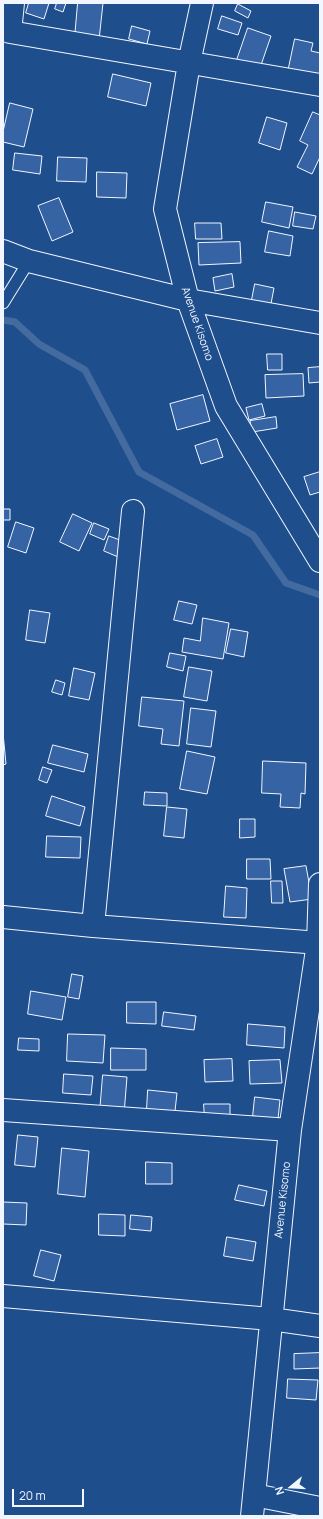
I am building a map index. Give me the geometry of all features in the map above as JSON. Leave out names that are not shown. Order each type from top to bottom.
[{"type":"street","points":[[13,3],[10,32],[320,86]]},
{"type":"street","name":"Avenue Kisomo","points":[[202,3],[189,63],[165,209],[188,300],[226,406],[320,561]]},
{"type":"street","points":[[3,251],[29,261],[188,300],[320,323]]},
{"type":"street","points":[[93,926],[133,511]]},
{"type":"street","name":"Avenue Kisomo","points":[[252,1516],[290,1130],[319,943],[320,884]]},
{"type":"street","points":[[3,917],[93,926],[319,943]]},
{"type":"street","points":[[3,1110],[290,1130]]},
{"type":"street","points":[[3,1296],[271,1319],[320,1326]]},
{"type":"street","points":[[254,1495],[320,1508]]},
{"type":"lane","points":[[3,303],[29,261]]},
{"type":"building","points":[[29,3],[49,3],[44,19],[26,13]]},
{"type":"building","points":[[57,3],[66,3],[63,12],[55,9]]},
{"type":"building","points":[[78,3],[103,3],[99,40],[75,37]]},
{"type":"building","points":[[238,4],[251,11],[248,18],[235,11]]},
{"type":"building","points":[[222,16],[242,23],[238,35],[218,29]]},
{"type":"building","points":[[132,26],[150,31],[147,44],[129,39]]},
{"type":"building","points":[[248,28],[271,36],[260,68],[237,60]]},
{"type":"building","points":[[295,39],[313,43],[311,51],[320,53],[320,79],[288,72]]},
{"type":"building","points":[[113,74],[151,83],[146,106],[108,97]]},
{"type":"building","points":[[10,103],[33,109],[24,147],[3,142],[3,132]]},
{"type":"building","points":[[313,112],[320,115],[320,157],[312,174],[297,167],[308,145],[300,141]]},
{"type":"building","points":[[267,117],[287,123],[280,150],[259,143]]},
{"type":"building","points":[[15,153],[42,156],[40,174],[13,170]]},
{"type":"building","points":[[58,157],[87,158],[86,182],[57,181]]},
{"type":"building","points":[[97,172],[127,173],[126,198],[97,197]]},
{"type":"building","points":[[59,198],[73,232],[52,241],[38,206]]},
{"type":"building","points":[[266,202],[293,207],[289,228],[262,222]]},
{"type":"building","points":[[295,212],[316,216],[313,229],[293,226]]},
{"type":"building","points":[[195,223],[221,223],[222,239],[196,239]]},
{"type":"building","points":[[269,231],[293,236],[290,256],[265,252]]},
{"type":"building","points":[[240,242],[241,263],[199,265],[198,243]]},
{"type":"building","points":[[232,274],[234,287],[215,291],[213,278]]},
{"type":"building","points":[[255,284],[274,288],[269,314],[250,310]]},
{"type":"building","points":[[267,354],[282,354],[282,370],[268,370]]},
{"type":"building","points":[[320,367],[320,382],[309,383],[308,368]]},
{"type":"building","points":[[303,374],[304,396],[266,398],[265,375]]},
{"type":"building","points":[[203,395],[210,421],[177,430],[170,404]]},
{"type":"building","points":[[262,404],[265,416],[249,420],[246,408]]},
{"type":"building","points":[[276,417],[277,428],[252,432],[250,421]]},
{"type":"building","points":[[217,439],[223,457],[201,464],[195,446]]},
{"type":"building","points":[[320,472],[320,492],[310,495],[304,477]]},
{"type":"building","points":[[3,509],[10,509],[10,520],[3,520]]},
{"type":"building","points":[[73,514],[92,523],[79,551],[60,542]]},
{"type":"building","points":[[16,522],[34,528],[26,553],[8,547]]},
{"type":"building","points":[[94,523],[109,529],[104,540],[90,534]]},
{"type":"building","points":[[109,536],[128,543],[123,559],[104,551]]},
{"type":"building","points":[[179,601],[197,605],[192,624],[174,620]]},
{"type":"building","points":[[30,610],[50,613],[45,643],[26,640]]},
{"type":"building","points":[[203,618],[229,623],[223,659],[182,652],[184,638],[200,641]]},
{"type":"building","points":[[231,629],[248,632],[244,657],[226,653]]},
{"type":"building","points":[[170,653],[186,656],[183,671],[167,667]]},
{"type":"building","points":[[189,667],[212,671],[207,701],[184,697]]},
{"type":"building","points":[[74,668],[95,673],[89,700],[69,696]]},
{"type":"building","points":[[56,680],[65,683],[62,695],[52,692]]},
{"type":"building","points":[[142,697],[184,701],[179,746],[161,744],[163,729],[139,726]]},
{"type":"building","points":[[191,708],[216,711],[211,747],[187,744]]},
{"type":"building","points":[[3,733],[6,764],[3,765]]},
{"type":"building","points":[[53,745],[88,754],[84,772],[48,763]]},
{"type":"building","points":[[187,751],[215,757],[207,794],[180,789]]},
{"type":"building","points":[[263,761],[306,763],[305,794],[301,793],[300,808],[280,807],[281,794],[262,793]]},
{"type":"building","points":[[43,767],[52,770],[47,783],[39,780]]},
{"type":"building","points":[[145,792],[167,793],[167,806],[144,805]]},
{"type":"building","points":[[52,796],[85,807],[80,826],[46,816]]},
{"type":"building","points":[[167,807],[187,809],[184,838],[164,836]]},
{"type":"building","points":[[240,819],[255,819],[255,837],[240,838]]},
{"type":"building","points":[[47,836],[81,837],[80,858],[46,857]]},
{"type":"building","points":[[247,859],[270,859],[271,879],[247,879]]},
{"type":"building","points":[[306,866],[312,899],[290,902],[284,869]]},
{"type":"building","points":[[271,881],[282,881],[283,903],[272,903]]},
{"type":"building","points":[[226,886],[247,888],[246,918],[224,917]]},
{"type":"building","points":[[72,974],[83,976],[79,999],[68,997]]},
{"type":"building","points":[[31,991],[66,997],[62,1020],[28,1014]]},
{"type":"building","points":[[127,1002],[156,1002],[156,1024],[127,1023]]},
{"type":"building","points":[[164,1012],[196,1016],[194,1030],[162,1026]]},
{"type":"building","points":[[248,1024],[285,1027],[284,1048],[247,1045]]},
{"type":"building","points":[[68,1034],[105,1035],[103,1063],[67,1061]]},
{"type":"building","points":[[19,1038],[39,1039],[39,1051],[18,1050]]},
{"type":"building","points":[[111,1048],[146,1049],[146,1070],[111,1070]]},
{"type":"building","points":[[232,1059],[233,1081],[205,1082],[204,1060]]},
{"type":"building","points":[[280,1060],[282,1083],[250,1084],[249,1061]]},
{"type":"building","points":[[64,1074],[93,1076],[91,1095],[63,1093]]},
{"type":"building","points":[[103,1075],[127,1077],[124,1114],[100,1112]]},
{"type":"building","points":[[148,1090],[177,1093],[175,1111],[147,1109]]},
{"type":"building","points":[[255,1097],[280,1100],[278,1119],[253,1116]]},
{"type":"building","points":[[204,1104],[230,1104],[230,1119],[205,1120]]},
{"type":"building","points":[[18,1135],[38,1137],[35,1167],[15,1165]]},
{"type":"building","points":[[62,1148],[89,1151],[85,1197],[58,1194]]},
{"type":"building","points":[[146,1162],[172,1163],[172,1184],[146,1184]]},
{"type":"building","points":[[239,1185],[267,1191],[264,1206],[235,1200]]},
{"type":"building","points":[[3,1202],[27,1203],[26,1225],[3,1224]]},
{"type":"building","points":[[99,1214],[125,1215],[125,1236],[99,1235]]},
{"type":"building","points":[[131,1215],[152,1217],[151,1231],[130,1229]]},
{"type":"building","points":[[227,1237],[256,1242],[253,1261],[224,1256]]},
{"type":"building","points":[[41,1250],[61,1255],[54,1281],[34,1276]]},
{"type":"building","points":[[320,1353],[320,1368],[294,1369],[294,1354]]},
{"type":"building","points":[[288,1379],[318,1380],[316,1400],[287,1398]]},
{"type":"waterway","points":[[3,320],[15,322],[39,344],[85,370],[139,472],[253,535],[286,583],[320,595]]}]
